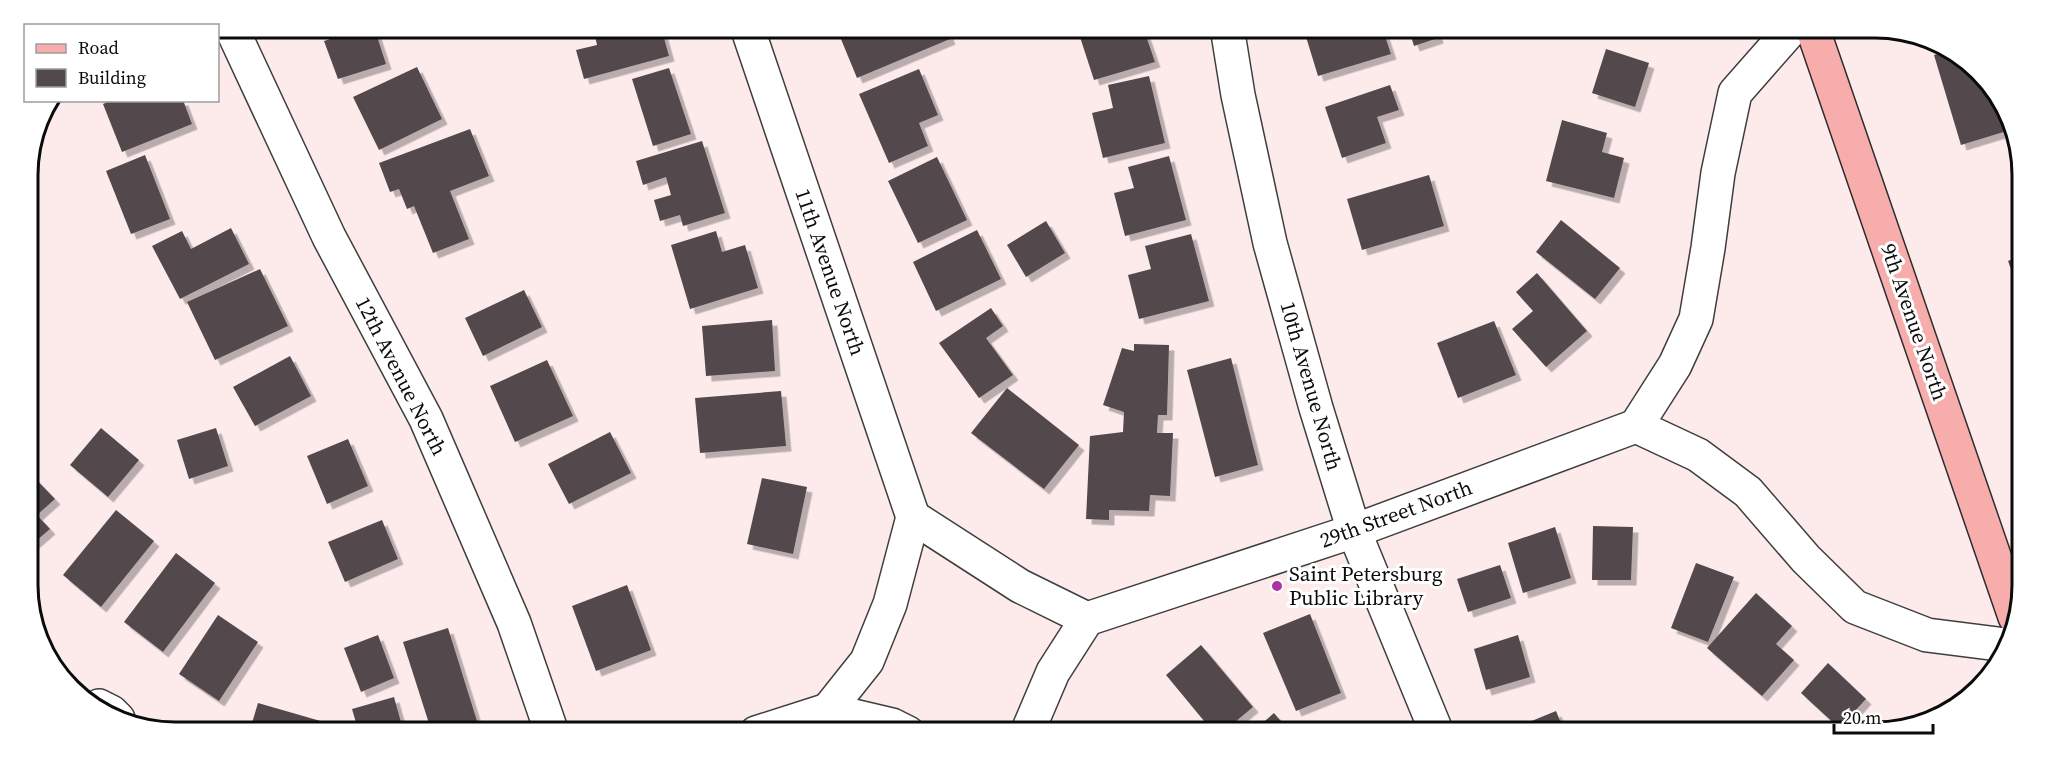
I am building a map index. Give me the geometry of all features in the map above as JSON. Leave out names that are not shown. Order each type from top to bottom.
[{"type":"street","name":"12th Avenue North","points":[[236,38],[329,237],[426,419],[514,623],[548,723]]},
{"type":"street","name":"11th Avenue North","points":[[751,38],[913,517]]},
{"type":"street","name":"10th Avenue North","points":[[1229,38],[1238,95],[1270,243],[1316,408],[1354,531],[1433,722]]},
{"type":"street","points":[[1782,38],[1735,93],[1718,173],[1696,319],[1675,366],[1636,426],[1698,455],[1748,492],[1806,559],[1855,607],[1927,635],[1999,644]]},
{"type":"street","name":"9th Avenue North","points":[[1816,38],[2011,603]]},
{"type":"street","name":"29th Street North","points":[[1087,619],[1354,531],[1636,426]]},
{"type":"street","points":[[828,710],[867,661],[890,603],[913,517],[1020,586],[1087,619],[1053,672],[1031,722]]},
{"type":"street","points":[[788,723],[828,710],[882,723]]},
{"type":"building","points":[[333,38],[378,38],[386,64],[338,79],[324,41]]},
{"type":"building","points":[[595,38],[664,38],[669,56],[584,79],[576,50],[597,45]]},
{"type":"building","points":[[841,38],[950,38],[950,39],[857,78]]},
{"type":"building","points":[[1080,38],[1147,38],[1155,62],[1094,80]]},
{"type":"building","points":[[1306,38],[1386,38],[1391,54],[1318,76]]},
{"type":"building","points":[[1411,38],[1438,38],[1414,46]]},
{"type":"building","points":[[1606,49],[1649,63],[1635,107],[1592,93]]},
{"type":"building","points":[[1939,54],[1952,61],[1979,84],[1998,114],[2005,131],[1961,145],[1934,55]]},
{"type":"building","points":[[417,67],[442,119],[379,150],[353,97]]},
{"type":"building","points":[[669,68],[691,134],[653,146],[632,79]]},
{"type":"building","points":[[919,69],[938,115],[919,123],[928,146],[889,163],[859,94]]},
{"type":"building","points":[[1149,76],[1165,143],[1103,158],[1092,113],[1113,108],[1108,85]]},
{"type":"building","points":[[1390,85],[1399,110],[1377,117],[1386,143],[1342,158],[1325,107]]},
{"type":"building","points":[[108,102],[184,102],[192,124],[122,152],[103,104]]},
{"type":"building","points":[[1562,120],[1607,133],[1602,152],[1624,158],[1614,198],[1546,181]]},
{"type":"building","points":[[470,129],[489,176],[450,191],[469,239],[433,253],[414,206],[407,209],[399,189],[390,192],[379,163]]},
{"type":"building","points":[[702,141],[725,213],[683,226],[680,215],[660,221],[654,200],[671,195],[666,177],[643,185],[636,161]]},
{"type":"building","points":[[145,155],[170,219],[131,234],[106,171]]},
{"type":"building","points":[[1169,156],[1186,220],[1125,236],[1114,193],[1134,188],[1128,167]]},
{"type":"building","points":[[937,157],[967,220],[918,243],[888,181]]},
{"type":"building","points":[[1429,175],[1444,226],[1362,250],[1347,199]]},
{"type":"building","points":[[1561,220],[1620,268],[1595,299],[1536,252]]},
{"type":"building","points":[[1046,221],[1065,253],[1026,277],[1007,245]]},
{"type":"building","points":[[231,228],[249,264],[180,299],[152,246],[182,231],[191,249]]},
{"type":"building","points":[[977,230],[1001,279],[936,311],[913,262]]},
{"type":"building","points":[[716,231],[722,252],[745,245],[758,288],[690,309],[671,245]]},
{"type":"building","points":[[1191,234],[1209,301],[1139,319],[1128,275],[1151,269],[1145,246]]},
{"type":"building","points":[[2012,259],[2012,272],[2008,261]]},
{"type":"building","points":[[260,269],[288,326],[215,360],[187,302]]},
{"type":"building","points":[[1537,273],[1587,331],[1546,367],[1512,329],[1533,311],[1516,292]]},
{"type":"building","points":[[524,290],[542,327],[483,356],[465,318]]},
{"type":"building","points":[[991,308],[1003,326],[986,338],[1013,375],[979,398],[939,343]]},
{"type":"building","points":[[772,320],[775,371],[706,376],[702,326]]},
{"type":"building","points":[[1494,321],[1516,375],[1458,398],[1437,343]]},
{"type":"building","points":[[1134,344],[1169,345],[1167,415],[1158,415],[1157,433],[1173,433],[1170,496],[1150,495],[1149,511],[1109,510],[1109,520],[1086,519],[1090,436],[1123,432],[1124,412],[1103,405],[1122,348],[1134,351]]},
{"type":"building","points":[[290,356],[311,396],[255,426],[233,387]]},
{"type":"building","points":[[1231,358],[1258,465],[1215,477],[1187,370]]},
{"type":"building","points":[[547,360],[573,416],[515,442],[490,386]]},
{"type":"building","points":[[1007,388],[1079,445],[1044,489],[971,433]]},
{"type":"building","points":[[781,391],[786,446],[700,453],[695,398]]},
{"type":"building","points":[[101,428],[139,460],[108,497],[70,465]]},
{"type":"building","points":[[216,428],[228,466],[189,479],[177,440]]},
{"type":"building","points":[[610,432],[631,473],[569,504],[548,464]]},
{"type":"building","points":[[348,439],[368,486],[327,504],[307,456]]},
{"type":"building","points":[[762,478],[807,487],[793,554],[747,544]]},
{"type":"building","points":[[38,481],[55,499],[38,514]]},
{"type":"building","points":[[116,510],[154,541],[101,607],[63,575]]},
{"type":"building","points":[[38,516],[50,529],[38,539]]},
{"type":"building","points":[[382,520],[398,559],[345,582],[328,542]]},
{"type":"building","points":[[1593,526],[1633,527],[1631,580],[1592,580]]},
{"type":"building","points":[[1555,527],[1571,578],[1523,593],[1508,543]]},
{"type":"building","points":[[176,553],[215,583],[163,652],[124,622]]},
{"type":"building","points":[[1696,563],[1734,577],[1708,642],[1671,628]]},
{"type":"building","points":[[1500,565],[1511,598],[1468,612],[1457,579]]},
{"type":"building","points":[[627,585],[651,650],[596,671],[572,606]]},
{"type":"building","points":[[1756,593],[1792,626],[1776,644],[1794,660],[1762,696],[1707,648]]},
{"type":"building","points":[[1310,614],[1341,693],[1296,711],[1263,633]]},
{"type":"building","points":[[218,615],[258,642],[219,701],[179,674]]},
{"type":"building","points":[[448,628],[477,721],[429,723],[403,642]]},
{"type":"building","points":[[378,635],[394,678],[361,692],[344,648]]},
{"type":"building","points":[[1518,635],[1530,677],[1486,690],[1474,649]]},
{"type":"building","points":[[1201,645],[1253,707],[1235,722],[1205,722],[1166,675]]},
{"type":"building","points":[[1828,663],[1866,699],[1845,722],[1833,722],[1801,693]]},
{"type":"building","points":[[394,697],[401,723],[356,723],[352,709]]},
{"type":"building","points":[[258,703],[324,722],[324,723],[252,723]]},
{"type":"building","points":[[1556,711],[1561,722],[1529,722]]},
{"type":"building","points":[[1274,713],[1282,722],[1263,722]]},
{"type":"place","name":"Saint Petersburg Public Library","points":[[1277,586]]}]
